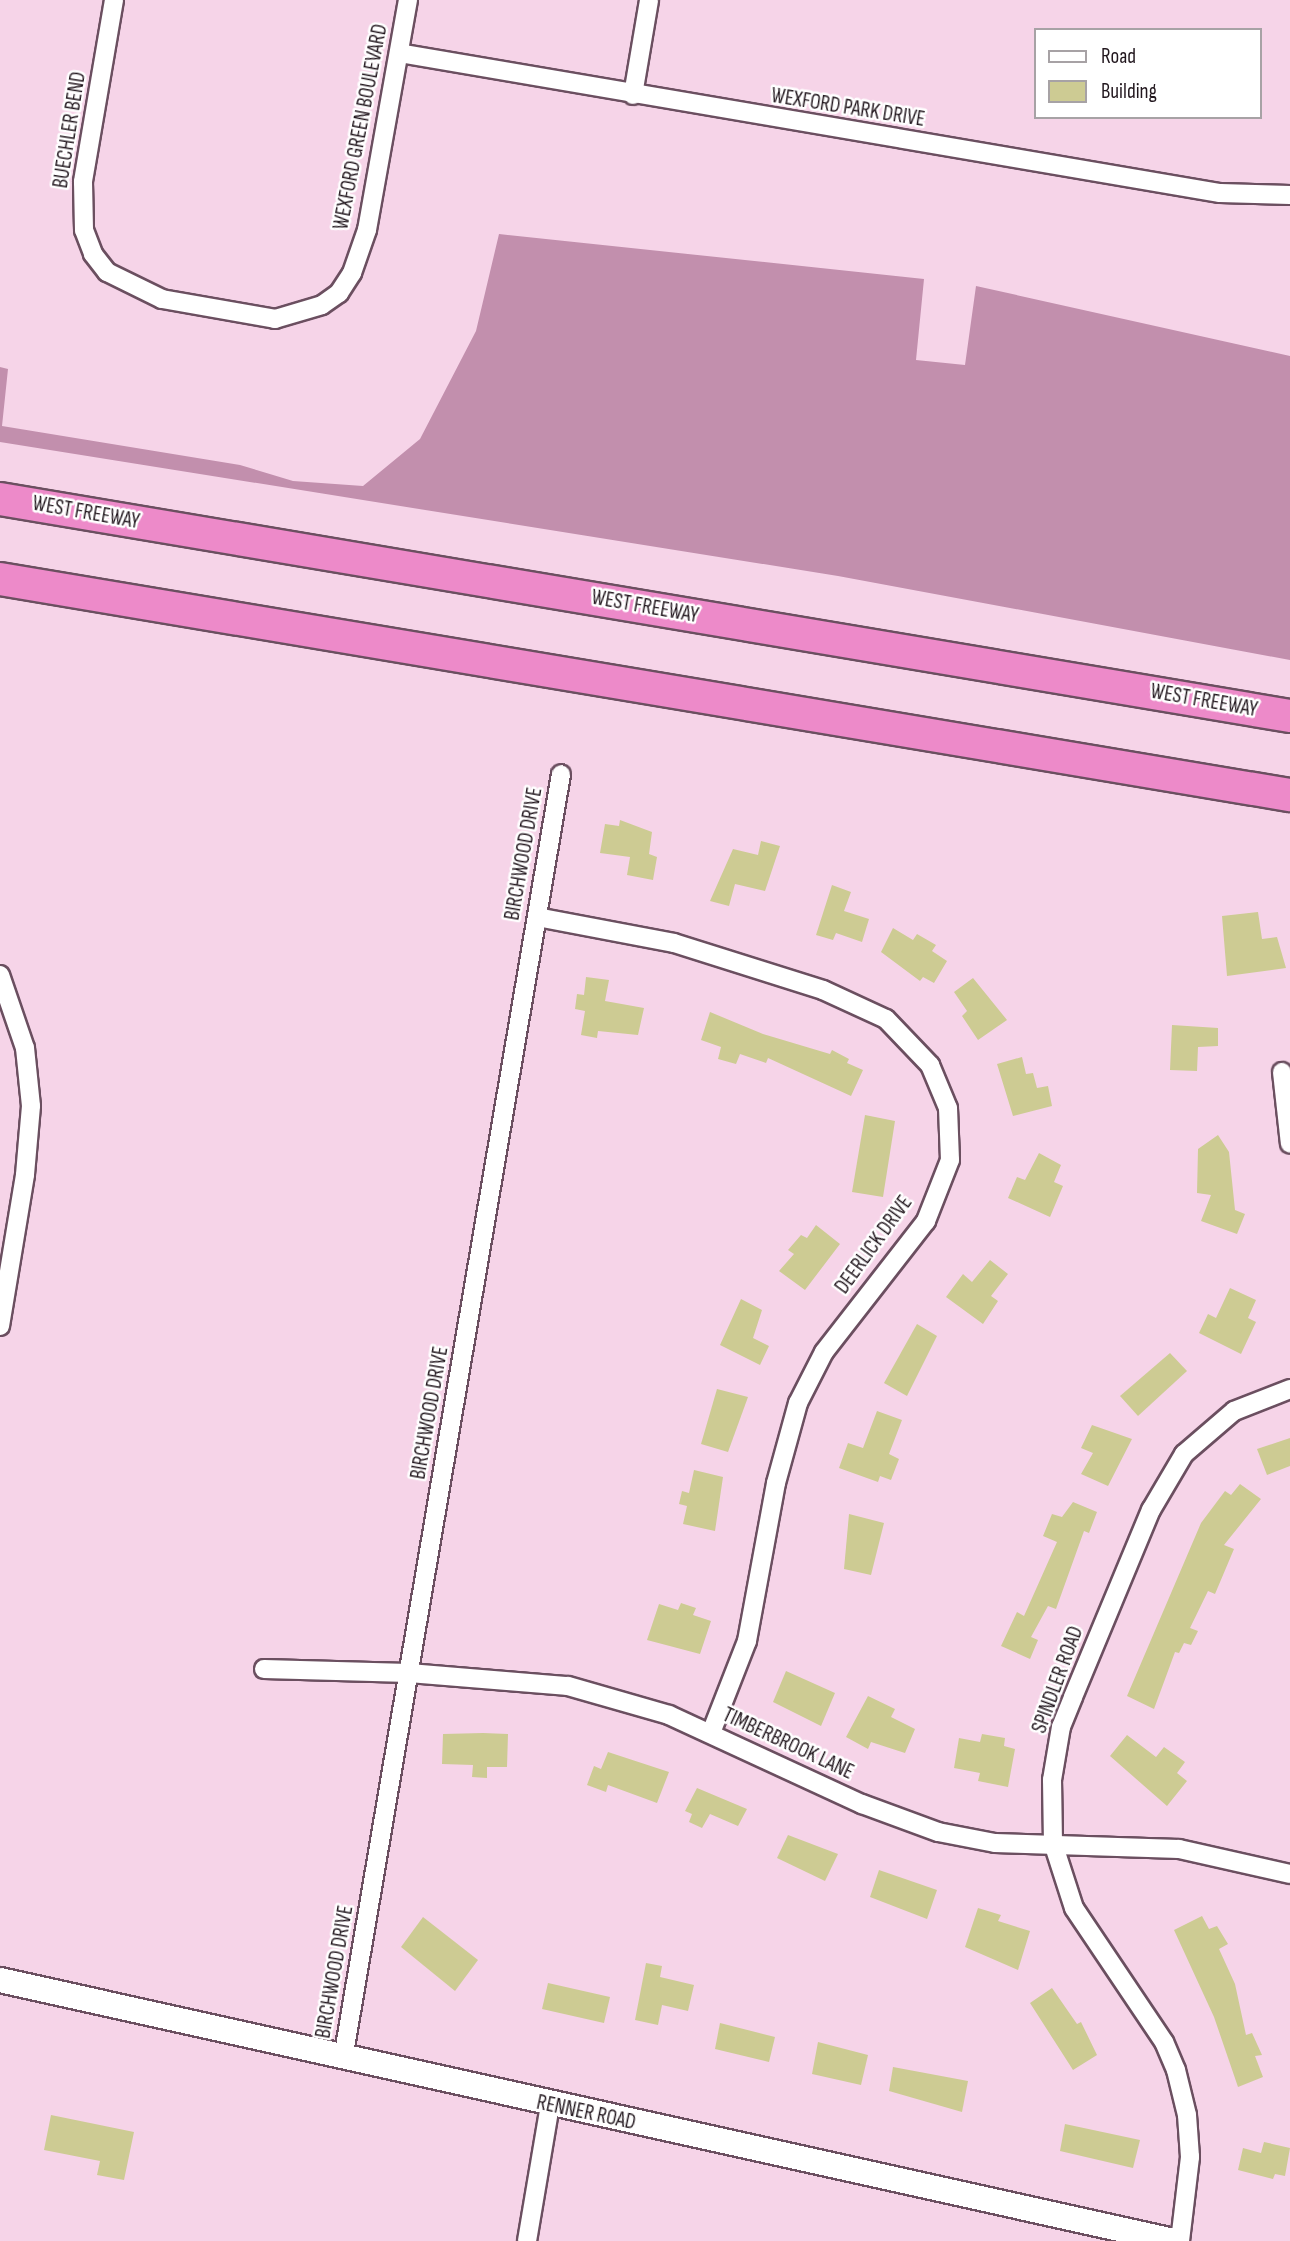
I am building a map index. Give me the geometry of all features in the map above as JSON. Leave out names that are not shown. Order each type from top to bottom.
[{"type":"highway","name":"WEST FREEWAY","points":[[0,499],[1290,716]]},
{"type":"highway","points":[[0,579],[1290,795]]},
{"type":"main road","name":"RENNER ROAD","points":[[0,1980],[342,2059],[1173,2241]]},
{"type":"street","name":"BUECHLER BEND","points":[[100,264],[84,230],[81,207],[114,0]]},
{"type":"street","name":"WEXFORD GREEN BOULEVARD","points":[[100,264],[135,289],[223,313],[275,319],[322,305],[339,293],[352,273],[367,230],[408,0]]},
{"type":"street","points":[[633,95],[649,0]]},
{"type":"street","name":"WEXFORD PARK DRIVE","points":[[399,53],[1220,193],[1290,195]]},
{"type":"street","name":"BIRCHWOOD DRIVE","points":[[342,2059],[561,774]]},
{"type":"street","name":"DEERLICK DRIVE","points":[[537,917],[674,943],[823,990],[886,1019],[930,1065],[948,1108],[950,1160],[926,1221],[824,1352],[798,1403],[776,1483],[747,1641],[711,1733]]},
{"type":"street","points":[[0,975],[25,1048],[31,1106],[25,1175],[0,1326]]},
{"type":"street","points":[[1282,1072],[1290,1143]]},
{"type":"street","name":"SPINDLER ROAD","points":[[1180,2241],[1190,2157],[1187,2115],[1176,2070],[1164,2042],[1074,1908],[1054,1843],[1052,1780],[1061,1727],[1151,1510],[1184,1454],[1207,1431],[1257,1398],[1290,1389]]},
{"type":"street","name":"TIMBERBROOK LANE","points":[[264,1669],[409,1673],[568,1686],[669,1715],[862,1804],[939,1832],[995,1843],[1179,1849],[1290,1874]]},
{"type":"street","points":[[527,2241],[550,2105]]},
{"type":"shaded area","points":[[499,234],[924,279],[916,360],[965,365],[976,286],[1290,356],[1290,660],[838,576],[0,442],[0,367],[8,369],[2,426],[240,465],[293,481],[363,486],[420,439],[476,331]]},
{"type":"building","points":[[620,820],[652,832],[649,854],[657,857],[653,880],[627,875],[630,857],[600,853],[605,824],[619,826]]},
{"type":"building","points":[[761,841],[780,846],[765,891],[735,884],[729,906],[710,901],[733,849],[758,855]]},
{"type":"building","points":[[832,885],[851,892],[844,911],[869,919],[862,942],[836,933],[833,940],[816,935]]},
{"type":"building","points":[[1258,912],[1262,939],[1277,937],[1286,968],[1227,976],[1222,916]]},
{"type":"building","points":[[893,928],[913,940],[917,934],[936,945],[932,951],[947,961],[934,983],[923,977],[920,981],[881,952]]},
{"type":"building","points":[[586,977],[609,980],[605,1001],[644,1008],[638,1035],[598,1031],[597,1038],[581,1035],[585,1011],[575,1009],[577,994],[584,995]]},
{"type":"building","points":[[973,978],[1007,1020],[978,1040],[962,1016],[967,1011],[954,992]]},
{"type":"building","points":[[710,1012],[763,1034],[830,1054],[832,1050],[849,1059],[847,1063],[863,1070],[851,1096],[768,1058],[766,1063],[740,1054],[736,1064],[718,1059],[721,1047],[701,1040]]},
{"type":"building","points":[[1172,1025],[1218,1028],[1218,1046],[1198,1047],[1197,1071],[1170,1070]]},
{"type":"building","points":[[1022,1057],[1026,1074],[1033,1073],[1037,1088],[1048,1086],[1052,1106],[1013,1116],[997,1064]]},
{"type":"building","points":[[865,1115],[895,1121],[883,1197],[852,1192]]},
{"type":"building","points":[[1218,1135],[1229,1152],[1235,1210],[1245,1214],[1237,1234],[1201,1221],[1211,1195],[1197,1193],[1198,1149]]},
{"type":"building","points":[[1039,1153],[1061,1165],[1054,1182],[1063,1186],[1050,1217],[1008,1198],[1017,1177],[1025,1180]]},
{"type":"building","points":[[816,1225],[840,1244],[805,1290],[779,1271],[794,1254],[788,1250],[801,1235],[807,1238]]},
{"type":"building","points":[[990,1260],[1008,1274],[991,1296],[998,1301],[983,1324],[946,1297],[963,1274],[972,1282]]},
{"type":"building","points":[[1230,1288],[1256,1300],[1248,1318],[1256,1322],[1241,1354],[1199,1333],[1208,1314],[1216,1318]]},
{"type":"building","points":[[741,1299],[762,1310],[753,1338],[769,1346],[760,1365],[720,1345]]},
{"type":"building","points":[[917,1324],[937,1336],[907,1396],[884,1383]]},
{"type":"building","points":[[1170,1353],[1187,1371],[1138,1416],[1120,1396]]},
{"type":"building","points":[[717,1389],[748,1397],[728,1452],[701,1444]]},
{"type":"building","points":[[877,1411],[902,1420],[889,1454],[899,1459],[891,1480],[880,1476],[878,1482],[839,1468],[848,1443],[863,1448]]},
{"type":"building","points":[[1092,1425],[1132,1439],[1108,1486],[1081,1474],[1093,1453],[1081,1448]]},
{"type":"building","points":[[1290,1438],[1290,1466],[1267,1475],[1257,1449]]},
{"type":"building","points":[[694,1470],[723,1477],[715,1531],[683,1524],[687,1506],[679,1504],[682,1491],[689,1493]]},
{"type":"building","points":[[1240,1484],[1261,1499],[1224,1545],[1234,1549],[1215,1594],[1208,1591],[1190,1628],[1198,1631],[1191,1645],[1184,1643],[1179,1653],[1175,1652],[1154,1709],[1127,1696],[1201,1523],[1225,1491],[1231,1495]]},
{"type":"building","points":[[1073,1502],[1097,1512],[1089,1533],[1084,1531],[1056,1609],[1048,1606],[1031,1637],[1038,1640],[1030,1659],[1001,1646],[1017,1612],[1024,1616],[1057,1542],[1043,1536],[1052,1514],[1062,1517]]},
{"type":"building","points":[[849,1514],[884,1523],[871,1575],[844,1569]]},
{"type":"building","points":[[681,1603],[696,1608],[693,1615],[711,1621],[700,1654],[647,1640],[659,1604],[678,1610]]},
{"type":"building","points":[[786,1671],[835,1693],[821,1726],[773,1702]]},
{"type":"building","points":[[868,1696],[895,1709],[891,1717],[915,1729],[905,1753],[871,1742],[868,1749],[846,1737]]},
{"type":"building","points":[[443,1734],[508,1734],[507,1767],[487,1767],[487,1778],[472,1777],[473,1765],[442,1764]]},
{"type":"building","points":[[982,1734],[1005,1738],[1004,1746],[1015,1749],[1008,1787],[978,1781],[980,1773],[954,1768],[959,1738],[980,1742]]},
{"type":"building","points":[[1127,1735],[1156,1757],[1164,1747],[1185,1762],[1177,1773],[1187,1781],[1167,1806],[1110,1756]]},
{"type":"building","points":[[608,1752],[669,1772],[657,1803],[608,1785],[606,1792],[587,1785],[594,1766],[601,1769]]},
{"type":"building","points":[[697,1788],[747,1809],[738,1826],[710,1814],[702,1828],[689,1822],[692,1814],[685,1811]]},
{"type":"building","points":[[788,1835],[838,1854],[825,1881],[777,1858]]},
{"type":"building","points":[[879,1870],[937,1890],[927,1919],[870,1897]]},
{"type":"building","points":[[978,1908],[1001,1915],[998,1921],[1030,1931],[1018,1970],[965,1947]]},
{"type":"building","points":[[1202,1916],[1209,1929],[1217,1926],[1228,1944],[1219,1949],[1235,1984],[1246,2035],[1252,2033],[1262,2055],[1255,2056],[1263,2077],[1238,2087],[1214,2017],[1174,1930]]},
{"type":"building","points":[[423,1917],[478,1960],[455,1991],[401,1947]]},
{"type":"building","points":[[646,1963],[662,1966],[660,1977],[694,1985],[688,2011],[662,2005],[658,2025],[635,2020]]},
{"type":"building","points":[[548,1983],[610,1997],[604,2023],[542,2009]]},
{"type":"building","points":[[1052,1988],[1077,2024],[1081,2022],[1097,2055],[1073,2070],[1030,2003]]},
{"type":"building","points":[[720,2023],[775,2037],[769,2062],[715,2049]]},
{"type":"building","points":[[818,2042],[868,2055],[861,2085],[812,2074]]},
{"type":"building","points":[[893,2067],[968,2081],[962,2112],[889,2091]]},
{"type":"building","points":[[51,2115],[134,2132],[124,2180],[97,2175],[100,2161],[44,2150]]},
{"type":"building","points":[[1065,2124],[1140,2140],[1133,2168],[1060,2151]]},
{"type":"building","points":[[1264,2142],[1290,2148],[1285,2176],[1275,2174],[1273,2179],[1238,2170],[1243,2148],[1261,2153]]}]
